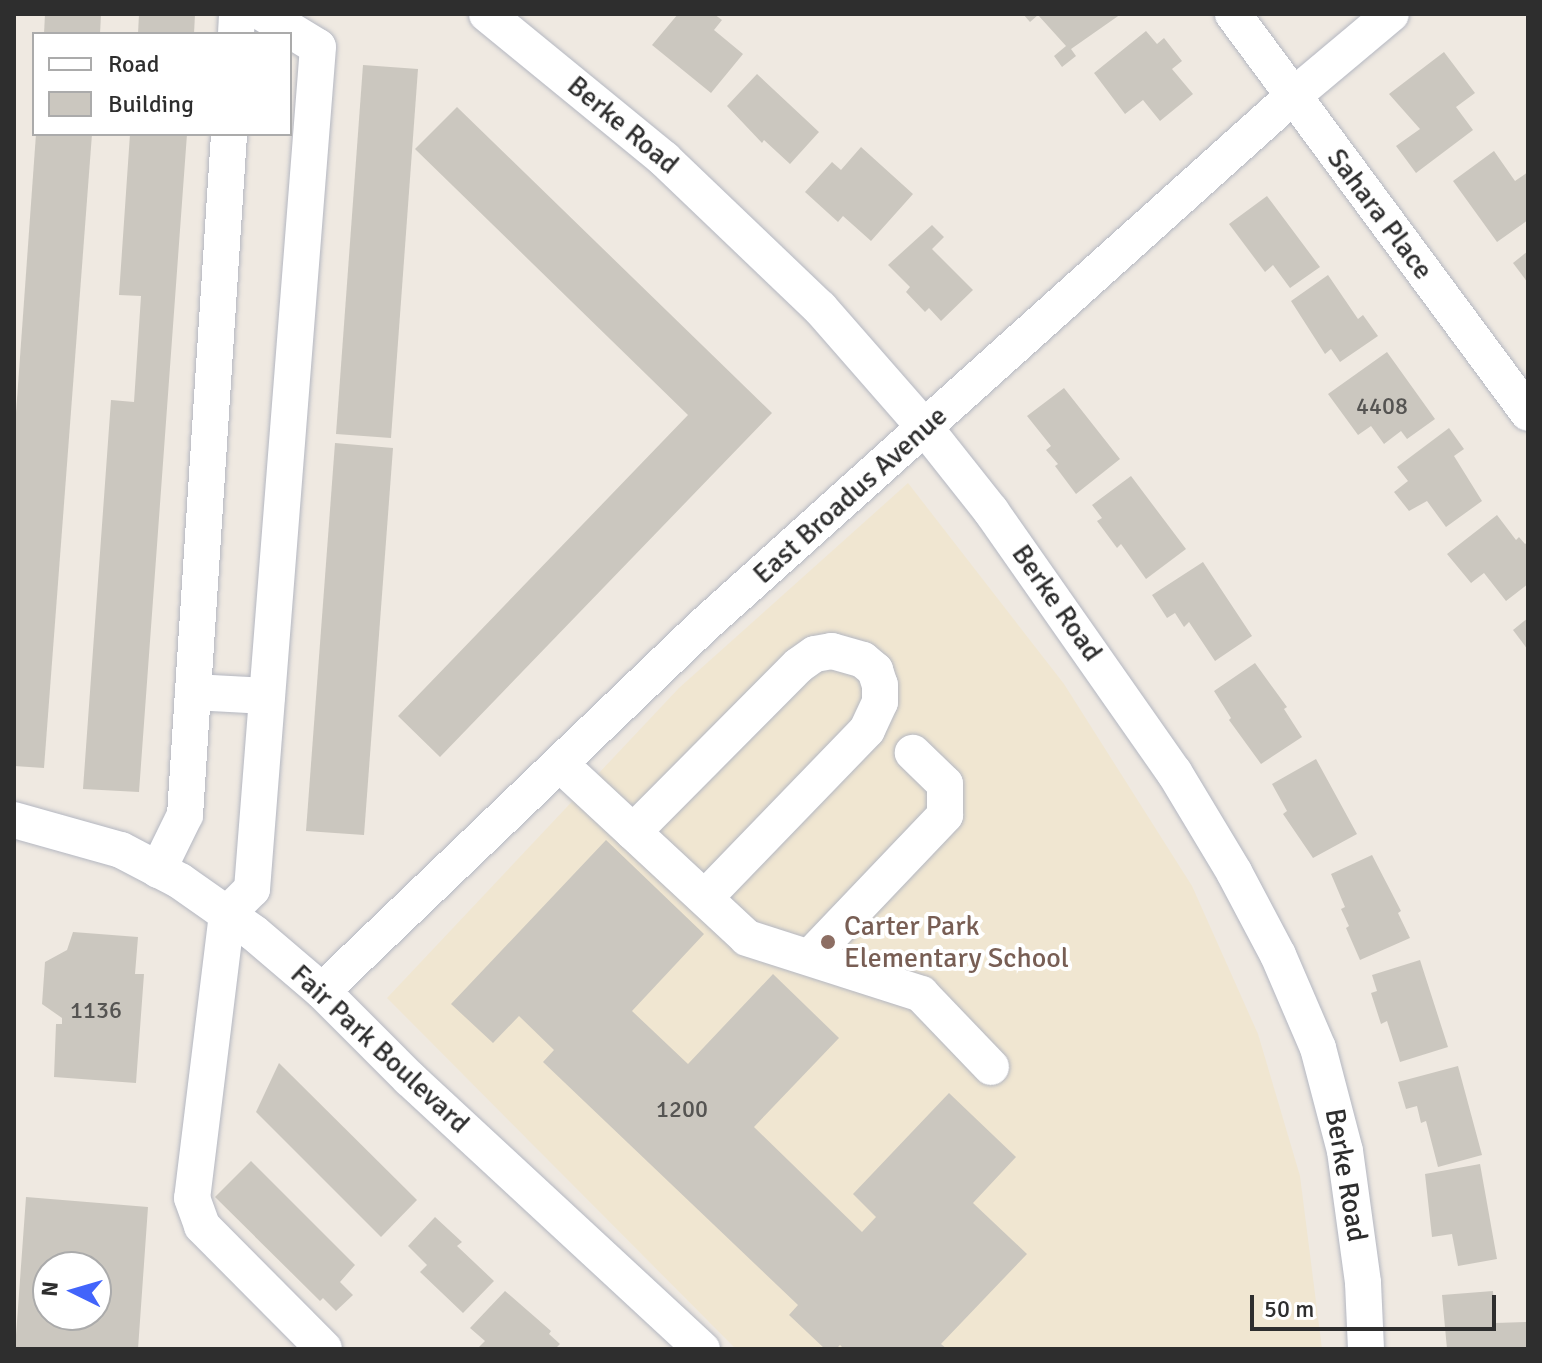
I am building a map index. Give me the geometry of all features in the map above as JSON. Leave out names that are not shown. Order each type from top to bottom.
[{"type":"street","points":[[264,14],[318,47],[267,696],[239,902],[192,1198],[202,1226],[324,1349]]},
{"type":"street","name":"Berke Road","points":[[487,14],[618,119],[742,231],[820,308],[926,429],[1062,609],[1174,772],[1234,872],[1278,955],[1318,1048],[1345,1151],[1363,1283],[1366,1349]]},
{"type":"street","name":"Sahara Place","points":[[1233,14],[1528,413]]},
{"type":"street","name":"East Broadus Avenue","points":[[322,991],[703,626],[926,429],[1292,97],[1391,14]]},
{"type":"street","points":[[158,870],[185,815],[229,136]]},
{"type":"street","points":[[633,832],[799,665],[815,654],[832,651],[863,660],[875,670],[880,685],[880,702],[867,730],[705,898]]},
{"type":"street","points":[[193,692],[267,696]]},
{"type":"street","points":[[810,957],[945,815],[945,784],[913,753]]},
{"type":"street","points":[[560,764],[747,938],[921,994],[991,1067]]},
{"type":"street","name":"Fair Park Boulevard","points":[[14,820],[121,850],[158,870],[239,902],[410,1079],[702,1349]]},
{"type":"shaded area","name":"Carter Park Elementary School","points":[[908,483],[1064,684],[1192,886],[1258,1034],[1300,1176],[1322,1349],[736,1349],[387,998],[679,688]]},
{"type":"building","points":[[45,14],[101,14],[100,32],[44,32]]},
{"type":"building","points":[[139,14],[195,14],[194,32],[138,32]]},
{"type":"building","points":[[678,14],[714,14],[722,20],[714,30],[743,54],[711,93],[652,45]]},
{"type":"building","points":[[1023,14],[1121,14],[1071,49],[1076,56],[1062,67],[1054,56],[1066,46],[1038,15],[1030,22]]},
{"type":"building","points":[[1146,31],[1157,44],[1164,38],[1182,61],[1172,69],[1193,94],[1160,121],[1143,100],[1125,114],[1094,73]]},
{"type":"building","points":[[1444,52],[1475,93],[1456,107],[1473,130],[1416,173],[1396,146],[1420,129],[1389,94]]},
{"type":"building","points":[[363,65],[418,69],[391,438],[336,434]]},
{"type":"building","points":[[757,74],[819,132],[790,164],[764,140],[762,143],[727,106]]},
{"type":"building","points":[[457,107],[772,413],[440,757],[398,716],[688,415],[415,149]]},
{"type":"building","points":[[36,136],[92,136],[44,768],[14,766],[14,441]]},
{"type":"building","points":[[130,136],[187,136],[139,792],[83,789],[111,400],[134,402],[141,296],[119,295]]},
{"type":"building","points":[[861,147],[913,194],[871,241],[843,216],[838,222],[805,192],[832,162],[841,170]]},
{"type":"building","points":[[1494,151],[1515,181],[1528,172],[1528,220],[1497,242],[1453,181]]},
{"type":"building","points":[[1267,196],[1320,267],[1290,288],[1273,265],[1265,272],[1229,224]]},
{"type":"building","points":[[932,225],[944,237],[932,249],[973,290],[941,321],[929,308],[925,312],[906,292],[910,287],[888,265]]},
{"type":"building","points":[[1528,251],[1528,283],[1513,263]]},
{"type":"building","points":[[1328,275],[1358,319],[1363,315],[1378,336],[1340,362],[1331,349],[1325,354],[1291,301]]},
{"type":"building","points":[[1387,352],[1435,419],[1407,439],[1401,431],[1384,444],[1371,426],[1358,435],[1328,394]]},
{"type":"building","points":[[1064,388],[1120,459],[1076,494],[1046,450],[1051,446],[1027,416]]},
{"type":"building","points":[[1449,428],[1464,449],[1454,456],[1482,501],[1446,527],[1427,501],[1409,511],[1394,492],[1408,481],[1397,467]]},
{"type":"building","points":[[335,443],[393,448],[364,835],[306,831]]},
{"type":"building","points":[[1131,476],[1186,549],[1146,579],[1121,544],[1117,548],[1097,521],[1102,518],[1092,505]]},
{"type":"building","points":[[1497,515],[1516,540],[1519,537],[1525,544],[1528,542],[1528,584],[1506,601],[1484,573],[1471,583],[1447,554]]},
{"type":"building","points":[[1203,562],[1252,636],[1215,661],[1189,622],[1184,627],[1175,613],[1167,618],[1152,595]]},
{"type":"building","points":[[1528,618],[1528,650],[1513,630]]},
{"type":"building","points":[[1255,663],[1287,707],[1284,709],[1302,737],[1261,764],[1229,720],[1231,718],[1214,691]]},
{"type":"building","points":[[1316,759],[1357,834],[1313,858],[1283,814],[1287,811],[1272,784]]},
{"type":"building","points":[[606,840],[704,934],[632,1011],[688,1064],[773,974],[839,1038],[754,1127],[862,1232],[876,1217],[853,1194],[949,1093],[1016,1157],[973,1203],[1027,1254],[941,1344],[947,1349],[844,1349],[840,1345],[836,1349],[825,1349],[789,1315],[798,1305],[543,1062],[554,1050],[519,1016],[493,1043],[451,1004]]},
{"type":"building","points":[[1372,855],[1401,911],[1398,913],[1410,938],[1360,960],[1346,928],[1349,926],[1341,909],[1345,907],[1331,874]]},
{"type":"building","points":[[73,932],[138,937],[135,974],[144,974],[136,1083],[54,1077],[56,1024],[62,1024],[62,1018],[42,1004],[45,962],[67,950]]},
{"type":"building","points":[[1420,960],[1448,1047],[1400,1062],[1387,1021],[1381,1024],[1371,993],[1377,991],[1372,975]]},
{"type":"building","points":[[279,1063],[417,1200],[381,1237],[256,1112]]},
{"type":"building","points":[[1458,1066],[1482,1155],[1438,1167],[1426,1121],[1421,1123],[1417,1106],[1406,1109],[1398,1082]]},
{"type":"building","points":[[251,1161],[355,1265],[340,1282],[353,1295],[336,1311],[323,1298],[320,1301],[215,1197]]},
{"type":"building","points":[[1480,1164],[1497,1259],[1458,1266],[1452,1234],[1432,1237],[1425,1174]]},
{"type":"building","points":[[26,1197],[148,1207],[138,1349],[15,1349]]},
{"type":"building","points":[[435,1217],[462,1242],[457,1246],[494,1281],[463,1313],[420,1272],[427,1265],[408,1246]]},
{"type":"building","points":[[505,1291],[551,1331],[549,1334],[560,1344],[555,1349],[477,1349],[485,1341],[470,1328]]},
{"type":"building","points":[[1493,1291],[1495,1323],[1528,1322],[1528,1347],[1447,1349],[1442,1295]]},
{"type":"place","name":"Carter Park Elementary School","points":[[828,942]]}]
